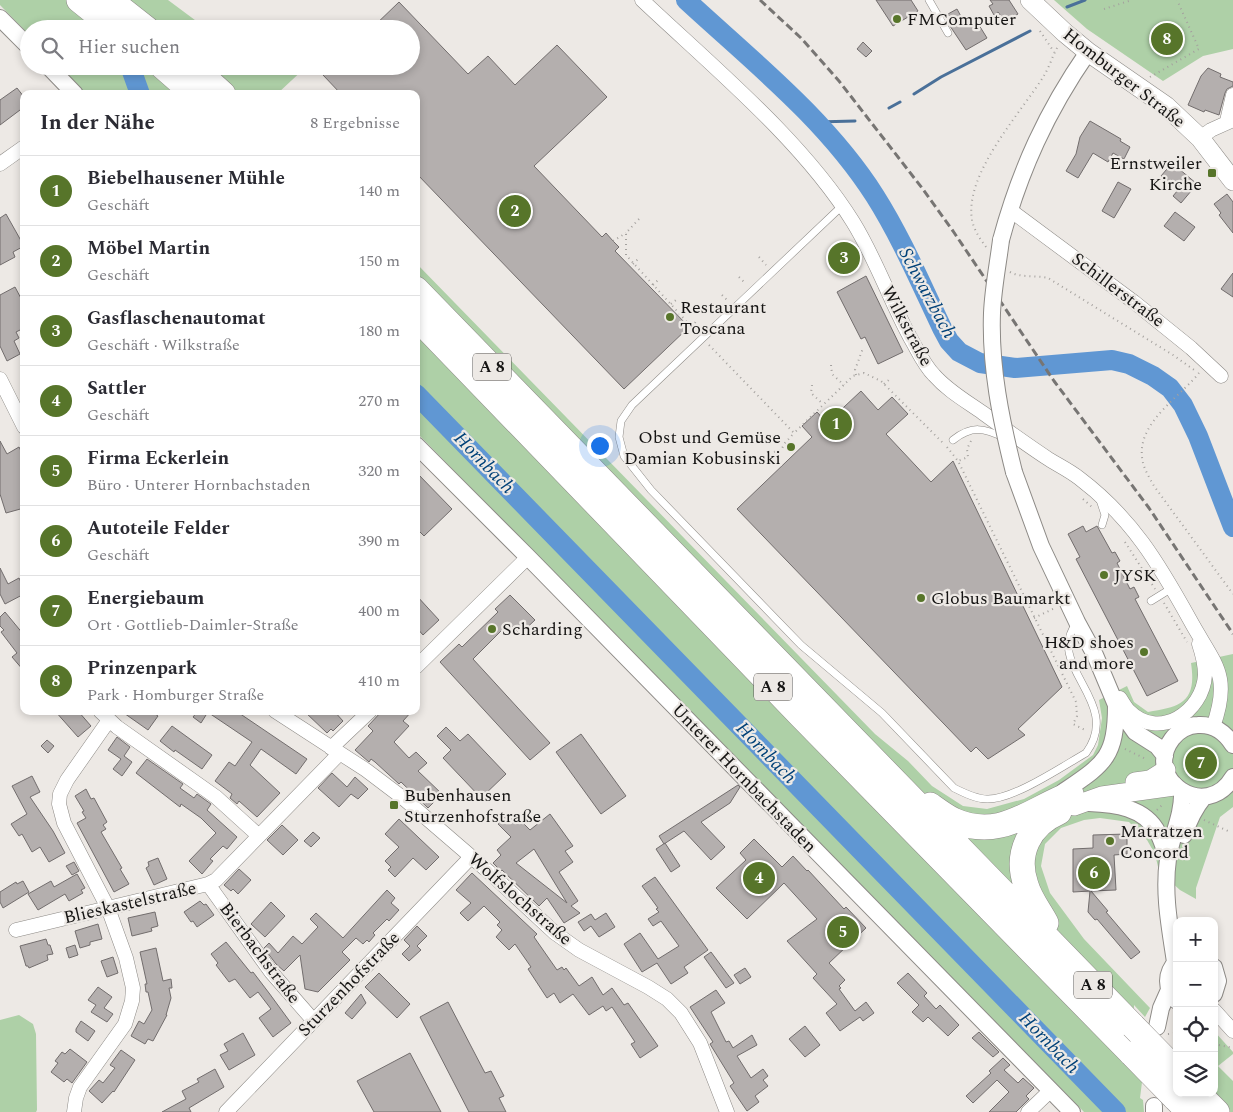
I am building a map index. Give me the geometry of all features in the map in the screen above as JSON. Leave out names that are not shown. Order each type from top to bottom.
[{"type":"highway","points":[[79,0],[104,20]]},
{"type":"highway","points":[[110,0],[136,20]]},
{"type":"highway","points":[[172,75],[189,90]]},
{"type":"highway","points":[[202,75],[219,90]]},
{"type":"highway","name":"A 8","points":[[420,293],[1054,944],[1152,1029],[1173,1064]]},
{"type":"highway","name":"A 8","points":[[420,321],[801,716],[1132,1054],[1168,1107]]},
{"type":"highway","points":[[902,788],[952,820],[974,826],[990,827],[1012,823],[1069,799]]},
{"type":"highway","points":[[1054,944],[1045,921],[1033,903],[1025,884],[1022,852],[1026,841],[1038,825],[1069,799]]},
{"type":"highway","points":[[1202,1097],[1217,1112]]},
{"type":"main road","name":"Homburger Straße","points":[[1030,0],[1058,28],[1088,52],[1166,106],[1200,138],[1233,181]]},
{"type":"main road","points":[[1069,799],[1095,788],[1172,776]]},
{"type":"street","name":"Wilkstraße","points":[[642,0],[748,100],[796,148],[822,178],[862,239],[904,326],[932,374],[958,398],[1077,477],[1120,515],[1143,541],[1193,627],[1209,650],[1220,678],[1222,690],[1213,727]]},
{"type":"street","points":[[0,18],[20,38]]},
{"type":"street","points":[[1088,52],[1054,104],[1026,162],[1001,240],[993,304],[993,342],[998,399],[1014,472],[1041,546],[1114,700],[1135,732],[1156,746],[1172,776],[1189,795],[1204,797]]},
{"type":"street","points":[[57,75],[71,90]]},
{"type":"street","points":[[1200,138],[1230,120],[1228,111],[1233,95]]},
{"type":"street","points":[[0,164],[20,150]]},
{"type":"street","name":"Schillerstraße","points":[[1010,210],[1134,302],[1191,348],[1221,376]]},
{"type":"street","points":[[0,379],[20,419]]},
{"type":"street","name":"Unterer Hornbachstaden","points":[[420,449],[1072,1112]]},
{"type":"street","points":[[420,663],[528,557]]},
{"type":"street","name":"Wilkstraße","points":[[1106,680],[1130,712],[1140,718],[1156,723],[1168,723],[1182,716],[1195,704],[1202,692],[1205,674],[1202,654],[1193,627]]},
{"type":"street","points":[[1114,700],[1129,720],[1139,726],[1159,734],[1176,734]]},
{"type":"street","points":[[1069,799],[1104,761],[1113,743],[1116,730],[1114,700]]},
{"type":"street","name":"Wolfslochstraße","points":[[281,715],[403,798],[554,933],[610,968],[648,987],[672,1004],[681,1013],[700,1043],[727,1112]]},
{"type":"street","name":"Blieskastelstraße","points":[[16,930],[202,887],[216,880],[366,715]]},
{"type":"street","points":[[74,1112],[80,1087],[125,1024],[132,1001],[133,988],[126,958],[108,908],[64,823],[59,804],[60,794],[67,780],[104,716],[216,797],[258,836]]},
{"type":"street","points":[[1173,943],[1166,900],[1168,859],[1180,812],[1172,776],[1170,741],[1184,729],[1194,725],[1204,725],[1222,731],[1233,745]]},
{"type":"street","points":[[1180,917],[1176,880],[1181,844],[1191,815],[1204,797],[1222,790],[1233,777]]},
{"type":"street","points":[[1069,799],[1120,806],[1141,815],[1157,831],[1168,859]]},
{"type":"street","name":"Sturzenhofstraße","points":[[226,1112],[312,1020],[471,857]]},
{"type":"street","name":"Bierbachstraße","points":[[208,884],[271,972],[312,1020]]},
{"type":"street","points":[[1152,1029],[1161,1008],[1173,995],[1168,975],[1173,967]]},
{"type":"street","points":[[1152,1029],[1173,1014]]},
{"type":"street","points":[[1218,1014],[1233,1031]]},
{"type":"street","points":[[1028,1112],[1050,1091]]},
{"type":"lane","points":[[929,0],[948,33]]},
{"type":"lane","points":[[842,206],[632,405],[621,421],[619,438],[624,456],[651,490],[801,645],[882,713],[954,788],[969,795],[987,799],[1010,794],[1086,752],[1092,745],[1098,723],[1096,710],[1069,656],[1069,638],[1077,622]]},
{"type":"lane","points":[[953,440],[964,431],[983,430],[1000,435],[1049,459]]},
{"type":"lane","points":[[1097,493],[1103,507],[1102,525]]},
{"type":"lane","points":[[1151,602],[1172,588]]},
{"type":"path","points":[[1104,9],[1132,0]]},
{"type":"path","points":[[1141,88],[1150,77],[1199,49],[1177,0]]},
{"type":"path","points":[[613,241],[626,233],[639,219]]},
{"type":"path","points":[[626,233],[626,256],[794,433]]},
{"type":"path","points":[[633,264],[638,259]]},
{"type":"path","points":[[653,285],[658,280]]},
{"type":"path","points":[[671,304],[676,300]]},
{"type":"path","points":[[692,327],[697,320]]},
{"type":"path","points":[[856,375],[855,370],[863,348]]},
{"type":"path","points":[[831,365],[832,374],[844,385]]},
{"type":"path","points":[[774,452],[781,450],[785,442],[844,385],[856,375],[864,373],[881,381],[948,448],[958,461]]},
{"type":"path","points":[[1199,374],[1156,417],[1142,448],[1142,458],[1154,486],[1233,594]]},
{"type":"path","points":[[884,384],[890,379]]},
{"type":"path","points":[[812,385],[812,392],[823,404]]},
{"type":"path","points":[[1034,618],[1051,610]]},
{"type":"path","points":[[1113,743],[1146,759]]},
{"type":"path","points":[[1202,820],[1228,831]]},
{"type":"path","points":[[1152,1029],[1173,1032]]},
{"type":"path","points":[[1218,1045],[1233,1048]]},
{"type":"green space","points":[[0,0],[70,0],[89,20],[20,20],[20,26],[0,5]]},
{"type":"green space","points":[[126,0],[168,0],[195,20],[145,20]]},
{"type":"green space","points":[[1054,0],[1233,0],[1233,49],[1203,56],[1163,81],[1087,29]]},
{"type":"green space","points":[[68,75],[297,75],[281,90],[82,90]]},
{"type":"green space","points":[[420,267],[875,734],[908,761],[932,786],[963,806],[987,809],[1024,799],[1059,780],[1093,755],[1098,745],[1102,718],[1099,700],[1127,686],[1134,702],[1148,712],[1178,705],[1189,694],[1192,676],[1191,663],[1233,654],[1233,807],[1220,817],[1196,888],[1196,899],[1180,890],[1159,871],[1155,854],[1147,840],[1129,822],[1100,818],[1084,820],[1061,828],[1045,844],[1041,866],[1050,893],[1084,939],[1150,1008],[1145,1017],[1134,1005],[1133,1073],[1142,1082],[1140,1098],[1143,1100],[1144,1112],[1084,1112],[420,436]]},
{"type":"green space","points":[[19,1015],[33,1024],[36,1034],[37,1110],[36,1112],[0,1112],[0,1020]]},
{"type":"green space","points":[[1218,1035],[1233,1052],[1218,1066]]},
{"type":"green space","points":[[1218,1066],[1233,1081],[1233,1112],[1173,1112],[1176,1097],[1218,1097]]},
{"type":"building","name":"FMComputer","points":[[876,0],[911,0],[918,11],[893,26]]},
{"type":"building","points":[[990,0],[1009,0],[1018,14],[1005,22],[998,12],[994,15],[989,6],[993,4]]},
{"type":"building","points":[[399,2],[416,20],[380,20]]},
{"type":"building","points":[[957,9],[964,22],[974,17],[987,38],[966,50],[948,23],[952,21],[948,14]]},
{"type":"building","points":[[420,24],[468,74],[488,56],[515,85],[557,45],[607,97],[534,166],[602,237],[606,233],[619,247],[615,251],[689,327],[624,389],[420,177],[420,90],[337,90],[323,75],[420,75]]},
{"type":"building","points":[[863,42],[872,51],[866,57],[857,49]]},
{"type":"building","points":[[1208,68],[1221,74],[1220,77],[1233,82],[1233,86],[1227,89],[1225,93],[1219,115],[1205,110],[1204,112],[1188,105],[1201,76]]},
{"type":"building","points":[[17,88],[20,92],[20,110],[0,125],[0,100]]},
{"type":"building","points":[[1090,121],[1121,139],[1120,141],[1130,147],[1124,159],[1113,153],[1108,162],[1093,153],[1078,178],[1066,171],[1076,154],[1080,137]]},
{"type":"building","points":[[1172,163],[1197,184],[1181,203],[1173,196],[1178,190],[1161,176]]},
{"type":"building","points":[[1118,182],[1131,189],[1114,218],[1102,211]]},
{"type":"building","points":[[1227,194],[1233,202],[1233,233],[1219,215],[1221,213],[1214,204]]},
{"type":"building","points":[[1175,212],[1195,227],[1184,241],[1164,226]]},
{"type":"building","points":[[6,214],[20,239],[20,248],[13,252],[15,257],[0,265],[0,218]]},
{"type":"building","points":[[1233,273],[1233,297],[1221,289]]},
{"type":"building","points":[[866,276],[903,352],[878,364],[865,337],[861,339],[837,292]]},
{"type":"building","points":[[15,287],[20,296],[20,330],[16,332],[19,338],[14,341],[20,354],[7,361],[0,346],[0,295]]},
{"type":"building","name":"Globus Baumarkt","points":[[861,391],[878,410],[892,397],[908,414],[886,434],[931,482],[953,461],[1062,687],[1018,729],[1025,735],[988,759],[976,747],[971,752],[737,509],[812,437],[802,426],[817,412],[827,423]]},
{"type":"building","points":[[0,441],[7,454],[19,447],[20,449],[20,509],[6,513],[0,494]]},
{"type":"building","points":[[420,476],[452,509],[424,536],[420,532]]},
{"type":"building","points":[[1083,526],[1086,532],[1097,526],[1112,553],[1115,552],[1120,561],[1117,563],[1130,589],[1134,587],[1139,597],[1135,599],[1178,681],[1147,696],[1076,559],[1080,557],[1068,534]]},
{"type":"building","points":[[0,568],[8,584],[19,578],[20,596],[5,604],[0,594]]},
{"type":"building","points":[[510,595],[535,620],[520,634],[509,623],[473,659],[550,743],[530,760],[440,662],[459,644],[462,647],[498,612],[495,609]]},
{"type":"building","points":[[420,599],[439,620],[423,635],[420,632]]},
{"type":"building","points":[[5,612],[20,630],[20,666],[12,657],[17,653],[1,632],[4,630],[0,626],[0,617]]},
{"type":"building","points":[[59,715],[81,715],[91,726],[78,737]]},
{"type":"building","points":[[127,715],[157,715],[158,716],[148,730]]},
{"type":"building","points":[[195,715],[206,715],[201,723],[193,717]]},
{"type":"building","points":[[212,715],[242,715],[307,759],[296,774],[261,749],[250,765],[280,793],[257,817],[239,801],[237,804],[230,798],[232,794],[215,781],[229,762],[235,766],[252,742]]},
{"type":"building","points":[[308,715],[338,715],[343,721],[333,731],[331,729],[327,733]]},
{"type":"building","points":[[378,715],[408,715],[403,721],[409,726],[394,742],[409,758],[416,752],[427,763],[418,771],[442,794],[428,808],[401,782],[399,784],[375,762],[371,759],[369,762],[355,750],[373,731],[368,726]]},
{"type":"building","points":[[172,726],[212,755],[202,769],[160,741]]},
{"type":"building","points":[[446,727],[460,741],[468,734],[506,774],[481,798],[443,758],[451,750],[437,736]]},
{"type":"building","points":[[581,734],[626,796],[601,814],[556,752]]},
{"type":"building","points":[[117,737],[130,747],[124,756],[132,762],[122,776],[113,769],[121,759],[108,750]]},
{"type":"building","points":[[47,740],[54,746],[48,753],[41,746]]},
{"type":"building","points":[[147,759],[183,784],[180,788],[194,798],[197,794],[211,804],[207,810],[237,837],[227,849],[223,846],[210,859],[213,861],[202,874],[189,861],[216,833],[201,818],[181,804],[180,807],[136,773]]},
{"type":"building","points":[[332,773],[347,787],[355,777],[368,789],[358,799],[351,794],[339,807],[318,788]]},
{"type":"building","points":[[32,776],[40,792],[30,797],[65,853],[49,862],[40,847],[32,852],[22,834],[19,836],[11,824],[27,814],[12,786]]},
{"type":"building","points":[[738,785],[740,787],[730,803],[701,822],[725,847],[711,860],[684,831],[664,844],[659,836]]},
{"type":"building","points":[[86,789],[91,799],[94,798],[107,822],[103,825],[106,829],[101,832],[129,884],[114,892],[77,823],[86,818],[75,796]]},
{"type":"building","points":[[509,813],[513,817],[515,815],[530,830],[550,814],[573,846],[565,851],[573,862],[559,872],[578,901],[571,906],[580,913],[564,923],[547,898],[539,906],[493,863],[501,855],[497,850],[511,837],[498,824]],"holes":[[[534,849],[567,903],[516,863]]]},
{"type":"building","points":[[399,819],[439,857],[426,870],[413,858],[395,877],[388,870],[391,867],[385,861],[399,847],[385,834]]},
{"type":"building","points":[[282,825],[298,840],[283,855],[267,840]]},
{"type":"building","points":[[313,832],[320,838],[311,847],[304,841]]},
{"type":"building","points":[[1127,834],[1127,854],[1114,855],[1116,890],[1091,891],[1140,952],[1131,959],[1097,919],[1095,920],[1088,912],[1090,891],[1073,892],[1073,849],[1093,848],[1093,835]]},
{"type":"building","points":[[754,839],[782,867],[793,856],[844,909],[846,907],[866,928],[829,963],[845,980],[839,986],[841,988],[839,989],[855,1011],[866,1002],[874,1013],[863,1021],[860,1017],[840,1031],[826,1013],[837,1004],[813,978],[817,974],[787,941],[817,919],[784,883],[747,919],[716,888],[746,860],[740,853]]},
{"type":"building","points":[[665,843],[680,866],[671,872],[656,849]]},
{"type":"building","points":[[158,858],[167,879],[154,885],[146,868],[149,866],[148,862]]},
{"type":"building","points":[[74,862],[79,871],[72,875],[66,866]]},
{"type":"building","points":[[239,869],[251,880],[238,894],[233,889],[231,891],[224,885]]},
{"type":"building","points":[[472,873],[537,934],[534,937],[557,970],[562,967],[564,970],[566,968],[579,986],[592,977],[603,995],[612,988],[624,1005],[628,1003],[658,1046],[640,1058],[631,1044],[635,1042],[612,1007],[606,1011],[603,1006],[589,1015],[573,994],[560,1003],[554,993],[547,998],[528,969],[531,967],[515,944],[509,950],[496,937],[502,930],[497,925],[500,922],[484,906],[468,921],[460,913],[471,903],[456,890]]},
{"type":"building","points":[[77,874],[85,888],[81,890],[83,893],[69,901],[65,894],[38,910],[28,894],[51,881],[54,887]]},
{"type":"building","points":[[655,877],[708,950],[684,967],[688,973],[671,984],[657,963],[642,972],[624,944],[640,933],[658,959],[679,946],[661,921],[653,926],[648,919],[659,912],[642,886]]},
{"type":"building","points":[[23,881],[29,892],[3,908],[0,902],[0,892],[16,882],[17,884]]},
{"type":"building","points":[[387,890],[395,898],[391,903],[399,910],[389,921],[387,919],[373,933],[375,935],[369,942],[367,940],[363,944],[356,938],[342,952],[350,960],[318,992],[305,989],[300,955],[284,971],[264,948],[269,943],[278,953],[293,936],[302,944],[318,927],[310,919],[316,913],[343,938]]},
{"type":"building","points":[[200,901],[204,905],[206,904],[214,915],[197,927],[184,912]]},
{"type":"building","points":[[271,902],[285,916],[265,937],[251,924]]},
{"type":"building","points":[[155,912],[158,926],[151,928],[152,931],[132,936],[128,918]]},
{"type":"building","points":[[606,913],[615,927],[599,937],[591,926],[584,931],[578,922],[591,914],[595,920]]},
{"type":"building","points":[[98,924],[102,939],[90,942],[90,945],[80,948],[75,931]]},
{"type":"building","points":[[417,926],[427,936],[417,946],[421,950],[409,961],[402,954],[410,946],[404,940]]},
{"type":"building","points":[[46,939],[53,954],[47,955],[48,960],[29,968],[26,966],[20,946]]},
{"type":"building","points":[[226,942],[251,973],[253,972],[291,1023],[273,1037],[259,1018],[271,1009],[258,992],[250,998],[235,979],[229,982],[216,965],[218,963],[211,954]]},
{"type":"building","points":[[75,945],[78,955],[69,958],[66,948]]},
{"type":"building","points":[[156,948],[163,981],[171,979],[172,988],[169,988],[171,998],[167,1015],[153,1041],[148,1039],[145,1044],[131,1036],[139,1021],[144,1024],[152,1010],[148,992],[146,992],[145,984],[147,984],[140,952]]},
{"type":"building","points":[[711,952],[734,983],[726,988],[704,957]]},
{"type":"building","points":[[113,957],[118,973],[107,977],[101,961]]},
{"type":"building","points":[[745,968],[751,977],[740,984],[734,975]]},
{"type":"building","points":[[379,973],[410,1004],[397,1018],[365,987]]},
{"type":"building","points":[[908,973],[927,993],[924,996],[936,1009],[940,1005],[959,1025],[948,1036],[928,1017],[923,1022],[912,1012],[919,1005],[897,983]]},
{"type":"building","points":[[98,987],[112,997],[104,1008],[113,1014],[107,1022],[91,1012],[96,1005],[88,1000]]},
{"type":"building","points":[[716,990],[725,1003],[711,1012],[726,1042],[729,1041],[733,1048],[752,1035],[757,1045],[737,1056],[751,1078],[763,1069],[768,1076],[763,1080],[768,1086],[755,1096],[759,1102],[747,1111],[730,1086],[734,1083],[710,1044],[713,1042],[690,1007]]},
{"type":"building","points":[[361,994],[366,1003],[352,1019],[345,1013]]},
{"type":"building","points":[[448,1002],[485,1073],[491,1071],[504,1096],[499,1098],[506,1112],[469,1112],[420,1017]]},
{"type":"building","points":[[81,1021],[95,1031],[88,1041],[76,1032]]},
{"type":"building","points":[[805,1026],[820,1045],[805,1057],[789,1039]]},
{"type":"building","points":[[979,1032],[999,1052],[993,1057],[972,1038]]},
{"type":"building","points":[[243,1033],[255,1055],[229,1070],[220,1055],[228,1051],[224,1044]]},
{"type":"building","points":[[70,1049],[87,1062],[72,1083],[67,1079],[64,1082],[51,1072],[58,1063],[55,1061],[62,1052],[65,1054]]},
{"type":"building","points":[[121,1050],[135,1060],[114,1092],[102,1103],[89,1091],[99,1080],[103,1083],[115,1068],[110,1065]]},
{"type":"building","points":[[410,1053],[441,1112],[374,1112],[357,1081]]},
{"type":"building","points":[[1003,1058],[1010,1065],[1004,1070],[1018,1083],[1023,1078],[1034,1088],[1026,1096],[1029,1099],[1016,1112],[989,1112],[1009,1092],[997,1080],[973,1103],[966,1096],[991,1073],[989,1071]]},
{"type":"building","points":[[215,1069],[224,1087],[189,1108],[191,1112],[162,1112],[186,1099],[182,1091],[199,1082],[197,1079]]},
{"type":"waterway","name":"Schwarzbach","points":[[686,0],[787,92],[834,141],[856,168],[893,228],[949,341],[959,352],[980,363],[1015,368],[1112,360],[1129,364],[1153,376],[1170,388],[1183,405],[1198,436],[1233,527]]},
{"type":"waterway","points":[[1067,7],[1085,0]]},
{"type":"waterway","points":[[914,94],[941,77],[1030,31]]},
{"type":"waterway","name":"Hornbach","points":[[133,75],[139,90]]},
{"type":"waterway","points":[[889,108],[900,102]]},
{"type":"waterway","points":[[816,122],[855,121]]},
{"type":"waterway","name":"Hornbach","points":[[420,398],[1116,1112]]},
{"type":"railway","points":[[760,0],[801,38],[839,81],[922,188],[1054,381],[1149,508],[1233,634]]},
{"type":"place","name":"FMComputer","points":[[897,19]]},
{"type":"place","name":"Prinzenpark","points":[[1167,39]]},
{"type":"place","name":"Ernstweiler Kirche","points":[[1212,173]]},
{"type":"place","name":"Möbel Martin","points":[[515,211]]},
{"type":"place","name":"Gasflaschenautomat","points":[[844,258]]},
{"type":"place","name":"Restaurant Toscana","points":[[670,317]]},
{"type":"place","name":"Biebelhausener Mühle","points":[[836,424]]},
{"type":"place","name":"Obst und Gemüse Damian Kobusinski","points":[[791,447]]},
{"type":"place","name":"JYSK","points":[[1104,575]]},
{"type":"place","name":"Globus Baumarkt","points":[[921,598]]},
{"type":"place","name":"Scharding","points":[[492,629]]},
{"type":"place","name":"H&D shoes and more","points":[[1144,652]]},
{"type":"place","name":"Energiebaum","points":[[1201,763]]},
{"type":"place","name":"Bubenhausen Sturzenhofstraße","points":[[394,805]]},
{"type":"place","name":"Matratzen Concord","points":[[1110,841]]},
{"type":"place","name":"Autoteile Felder","points":[[1094,873]]},
{"type":"place","name":"Sattler","points":[[759,878]]},
{"type":"place","name":"Firma Eckerlein","points":[[843,932]]}]
